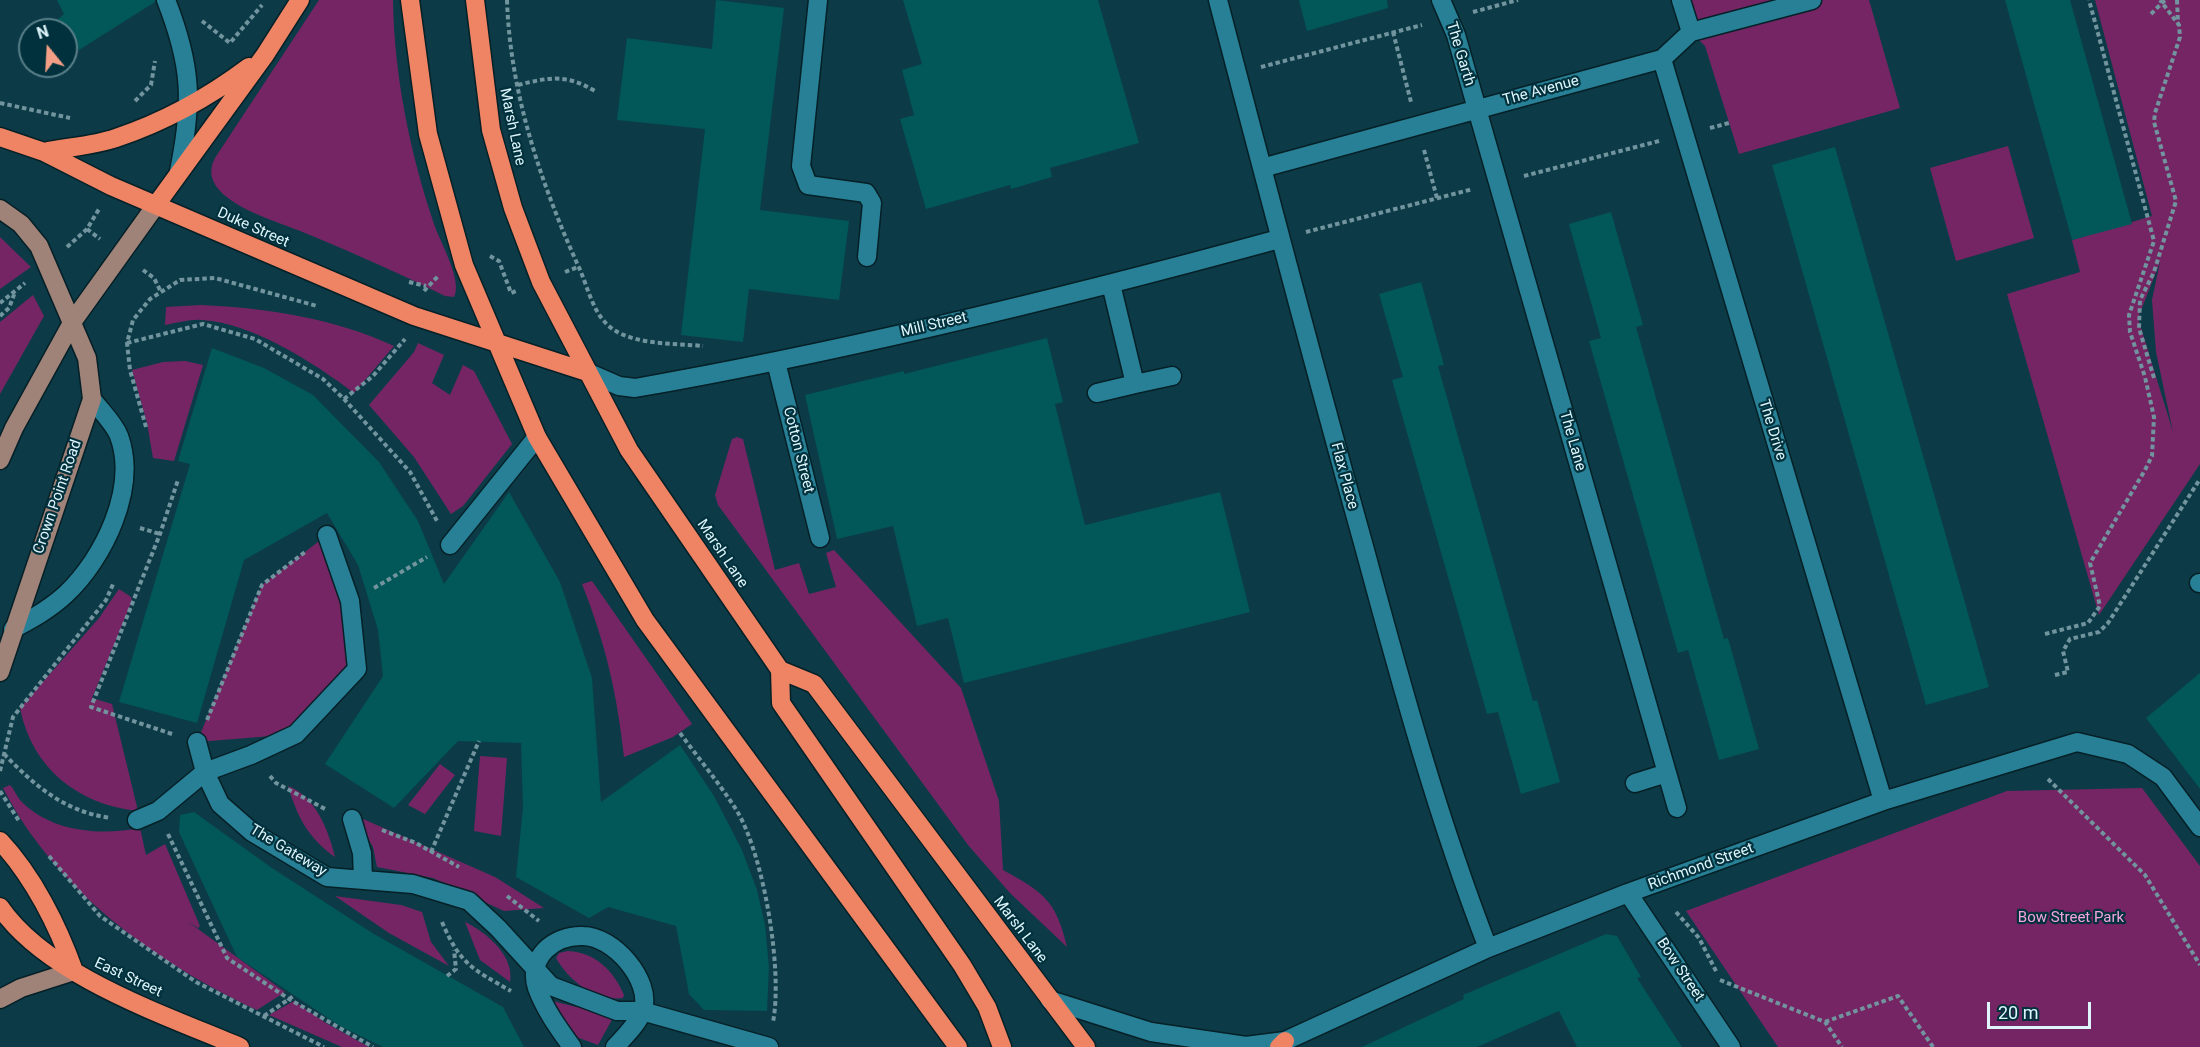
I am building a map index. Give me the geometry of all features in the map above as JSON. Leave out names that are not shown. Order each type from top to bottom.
[{"type":"highway","points":[[156,205],[265,55],[300,0]]},
{"type":"highway","points":[[410,0],[428,134],[464,265],[537,436],[645,620],[958,1047]]},
{"type":"highway","name":"Marsh Lane","points":[[475,0],[491,130],[513,208],[542,282],[628,450],[780,670],[814,684],[1086,1047]]},
{"type":"highway","points":[[44,152],[114,139],[190,106],[265,55]]},
{"type":"highway","name":"Duke Street","points":[[0,137],[44,152],[156,205],[414,316],[587,372]]},
{"type":"highway","points":[[780,670],[781,703],[962,965],[987,1007],[1002,1047]]},
{"type":"highway","points":[[0,841],[12,854],[60,933],[74,972]]},
{"type":"highway","points":[[0,907],[42,950],[74,972]]},
{"type":"highway","name":"East Street","points":[[74,972],[240,1047]]},
{"type":"main road","points":[[0,460],[14,428],[73,321],[156,205]]},
{"type":"main road","points":[[0,209],[21,224],[39,246],[73,321]]},
{"type":"main road","name":"Crown Point Road","points":[[0,672],[92,399],[87,358],[73,321]]},
{"type":"main road","name":"East Street","points":[[0,999],[21,988],[74,972]]},
{"type":"street","points":[[166,0],[179,32],[186,66],[190,106],[179,171]]},
{"type":"street","points":[[818,0],[801,166],[808,185],[866,193],[872,203],[867,257]]},
{"type":"street","name":"Flax Place","points":[[1218,0],[1279,239],[1388,633],[1466,891],[1488,948]]},
{"type":"street","name":"The Garth","points":[[1441,0],[1450,19],[1477,109]]},
{"type":"street","points":[[1681,0],[1690,32],[1812,0]]},
{"type":"street","name":"The Avenue","points":[[1262,168],[1662,59],[1690,32]]},
{"type":"street","name":"The Drive","points":[[1662,59],[1883,801]]},
{"type":"street","name":"The Lane","points":[[1477,109],[1677,808]]},
{"type":"street","name":"Mill Street","points":[[587,372],[619,386],[635,388],[776,363],[1111,284],[1279,239]]},
{"type":"street","points":[[1111,284],[1135,384]]},
{"type":"street","name":"Cotton Street","points":[[776,363],[820,538]]},
{"type":"street","points":[[1097,393],[1172,376]]},
{"type":"street","points":[[13,629],[41,615],[84,575],[99,549],[120,502],[123,492],[123,466],[119,435],[92,399]]},
{"type":"street","points":[[450,544],[537,436]]},
{"type":"street","points":[[137,820],[158,811],[205,772],[251,755],[296,734],[357,669],[350,601],[327,535]]},
{"type":"street","name":"The Gateway","points":[[197,742],[205,772],[220,804],[252,832],[327,877],[413,884],[469,902],[498,928],[551,986],[617,1011],[642,1011],[769,1047]]},
{"type":"street","name":"Richmond Street","points":[[1050,1000],[1150,1032],[1245,1047],[1282,1044],[1488,948],[1628,893],[1883,801],[2077,742],[2127,754],[2163,777],[2200,827]]},
{"type":"street","points":[[1635,783],[1667,773]]},
{"type":"street","points":[[352,819],[362,854],[363,879]]},
{"type":"street","name":"Bow Street","points":[[1628,893],[1731,1047]]},
{"type":"street","points":[[535,969],[537,959],[561,938],[585,935],[608,945],[631,964],[640,979],[644,996],[642,1011],[615,1047]]},
{"type":"street","name":"The Gateway","points":[[535,969],[536,986],[552,1019],[572,1047]]},
{"type":"path","points":[[129,107],[151,85],[159,39],[179,32],[197,17],[230,43],[266,0]]},
{"type":"path","points":[[507,0],[518,85],[537,162],[554,212],[603,321],[613,329],[636,340],[709,347]]},
{"type":"path","points":[[1237,74],[1518,0]]},
{"type":"path","points":[[2045,634],[2088,623],[2100,606],[2090,563],[2145,470],[2152,456],[2154,439],[2154,417],[2145,377],[2130,332],[2129,315],[2154,241],[2088,0]]},
{"type":"path","points":[[2154,378],[2139,328],[2140,300],[2154,272],[2176,201],[2154,122],[2180,37],[2177,0]]},
{"type":"path","points":[[2151,14],[2162,1],[2179,25]]},
{"type":"path","points":[[518,85],[547,78],[562,78],[577,81],[595,91]]},
{"type":"path","points":[[0,104],[74,118]]},
{"type":"path","points":[[68,246],[87,229],[104,200]]},
{"type":"path","points":[[87,229],[100,239]]},
{"type":"path","points":[[482,258],[489,255],[499,261],[512,293],[520,290]]},
{"type":"path","points":[[568,270],[578,267]]},
{"type":"path","points":[[150,275],[161,292]]},
{"type":"path","points":[[148,435],[144,412],[130,370],[127,343],[133,320],[150,299],[180,280],[215,278],[328,309]]},
{"type":"path","points":[[0,303],[15,291],[9,308],[0,316]]},
{"type":"path","points":[[127,343],[203,324],[255,339],[323,379],[410,472],[450,544],[350,601]]},
{"type":"path","points":[[344,399],[374,376],[406,338],[398,334]]},
{"type":"path","points":[[2055,675],[2068,672],[2063,651],[2070,639],[2099,632],[2108,623],[2200,479]]},
{"type":"path","points":[[134,538],[142,518]]},
{"type":"path","points":[[138,527],[160,534]]},
{"type":"path","points":[[197,742],[262,585],[327,535]]},
{"type":"path","points":[[0,771],[13,717],[106,600],[115,579]]},
{"type":"path","points":[[680,733],[737,812],[754,850],[766,900],[774,962],[775,1014],[769,1047]]},
{"type":"path","points":[[431,852],[479,741]]},
{"type":"path","points":[[4,754],[29,780],[60,803],[92,816],[137,820]]},
{"type":"path","points":[[2026,757],[2145,875],[2200,965]]},
{"type":"path","points":[[0,791],[27,829]]},
{"type":"path","points":[[158,811],[227,958],[289,999],[373,1047]]},
{"type":"path","points":[[49,855],[100,916],[196,982],[324,1047]]},
{"type":"path","points":[[429,889],[454,949],[456,969],[447,976]]},
{"type":"path","points":[[1672,908],[1698,938],[1720,980],[1825,1022],[1842,1047]]},
{"type":"path","points":[[454,949],[477,973],[510,990],[515,1000]]},
{"type":"path","points":[[263,1016],[295,996]]},
{"type":"path","points":[[1825,1022],[1898,996],[1933,1047]]},
{"type":"green space","points":[[319,0],[393,0],[396,57],[405,114],[425,197],[456,281],[454,297],[445,296],[361,257],[253,213],[223,194],[213,181],[211,172],[215,158]]},
{"type":"green space","points":[[1681,0],[1869,0],[1900,108],[1739,154],[1705,46],[1691,32]]},
{"type":"green space","points":[[2095,0],[2200,0],[2200,464],[2099,615],[2007,294],[2080,272],[2072,240],[2152,216]],"holes":[[[2160,262],[2152,300],[2156,352],[2173,432],[2138,318]]]},
{"type":"green space","points":[[2008,146],[2034,238],[1956,261],[1930,168]]},
{"type":"green space","points":[[0,237],[31,267],[0,289]]},
{"type":"green space","points":[[33,295],[44,316],[0,394],[0,322]]},
{"type":"green space","points":[[201,305],[300,316],[348,328],[394,346],[354,393],[321,369],[282,346],[242,328],[202,320],[165,325],[166,307]]},
{"type":"green space","points":[[418,343],[444,355],[432,383],[450,395],[463,365],[474,371],[512,444],[463,506],[451,514],[414,457],[369,405],[414,352]]},
{"type":"green space","points":[[185,361],[203,365],[174,461],[153,458],[147,423],[132,370],[163,362]]},
{"type":"green space","points":[[737,437],[743,439],[775,570],[799,563],[809,594],[836,587],[826,553],[834,550],[961,688],[999,801],[1003,870],[1046,899],[1058,918],[1067,947],[1010,893],[968,845],[718,505],[715,495],[732,439]]},
{"type":"green space","points":[[327,535],[357,669],[296,734],[197,742],[262,585]]},
{"type":"green space","points":[[592,581],[692,724],[673,737],[624,757],[609,669],[598,628],[582,584]]},
{"type":"green space","points":[[119,589],[131,597],[132,601],[92,698],[112,704],[138,811],[96,801],[61,780],[35,749],[26,730],[20,708],[99,618]]},
{"type":"green space","points":[[480,756],[507,758],[501,836],[474,831]]},
{"type":"green space","points":[[440,764],[455,775],[425,814],[408,805]]},
{"type":"green space","points":[[10,785],[20,800],[32,811],[61,825],[109,832],[140,828],[146,855],[165,844],[200,926],[198,928],[187,921],[285,992],[257,1010],[182,970],[146,946],[80,891],[50,859],[25,825],[3,788]]},
{"type":"green space","points":[[288,786],[306,798],[319,815],[329,836],[335,857],[305,826]]},
{"type":"green space","name":"Bow Street Park","points":[[2142,788],[2200,866],[2200,1047],[1778,1047],[1686,911],[2007,791]]},
{"type":"green space","points":[[354,815],[495,877],[544,908],[504,911],[433,878],[377,867],[373,847]]},
{"type":"green space","points":[[335,896],[401,905],[422,912],[431,942],[449,966],[389,933]]},
{"type":"green space","points":[[465,922],[482,932],[503,954],[508,963],[510,982],[480,960]]},
{"type":"green space","points":[[568,951],[587,955],[602,964],[620,986],[623,998],[603,997],[576,982],[556,958],[559,953]]},
{"type":"green space","points":[[548,1000],[614,1016],[598,1045],[563,1032]]},
{"type":"green space","points":[[294,1001],[326,1023],[369,1047],[342,1047],[269,1015]]},
{"type":"building","points":[[57,0],[155,0],[79,50],[78,18],[59,18],[64,14]]},
{"type":"building","points":[[716,0],[784,8],[760,210],[849,221],[839,300],[749,289],[743,342],[681,335],[705,129],[617,120],[627,38],[712,49]]},
{"type":"building","points":[[903,0],[1098,0],[1139,143],[1050,168],[1052,177],[1011,189],[1010,185],[926,209],[900,119],[914,115],[902,70],[922,64]]},
{"type":"building","points":[[1299,0],[1387,0],[1388,8],[1307,31]]},
{"type":"building","points":[[2005,0],[2070,0],[2132,224],[2072,240]]},
{"type":"building","points":[[1835,147],[1989,687],[1926,705],[1772,165]]},
{"type":"building","points":[[1611,212],[1643,325],[1636,327],[1724,639],[1728,638],[1759,749],[1719,760],[1688,650],[1678,653],[1589,341],[1601,338],[1569,224]]},
{"type":"building","points":[[1421,282],[1444,365],[1438,366],[1533,701],[1537,700],[1560,782],[1521,794],[1498,712],[1487,714],[1392,380],[1403,377],[1379,294]]},
{"type":"building","points":[[1047,338],[1063,402],[1055,404],[1085,525],[1220,492],[1250,612],[964,683],[948,618],[917,626],[893,526],[837,539],[805,395],[904,371],[904,374]]},
{"type":"building","points":[[212,348],[264,368],[313,395],[379,462],[418,521],[444,584],[509,492],[560,582],[592,678],[601,802],[680,745],[714,796],[742,850],[757,890],[765,925],[769,967],[767,1011],[704,1010],[689,994],[676,926],[608,907],[589,918],[516,877],[523,807],[521,743],[458,741],[394,808],[325,764],[383,676],[378,630],[358,565],[327,513],[244,560],[197,723],[119,702],[190,464],[178,461]]},
{"type":"building","points":[[2200,673],[2200,789],[2146,718]]},
{"type":"building","points":[[194,812],[272,868],[374,934],[503,1007],[524,1047],[383,1047],[340,1026],[237,957],[179,832],[180,815]]},
{"type":"building","points":[[1606,934],[1617,936],[1641,977],[1637,978],[1682,1047],[1577,1047],[1559,1011],[1477,1047],[1362,1047],[1464,999],[1463,995]]}]
